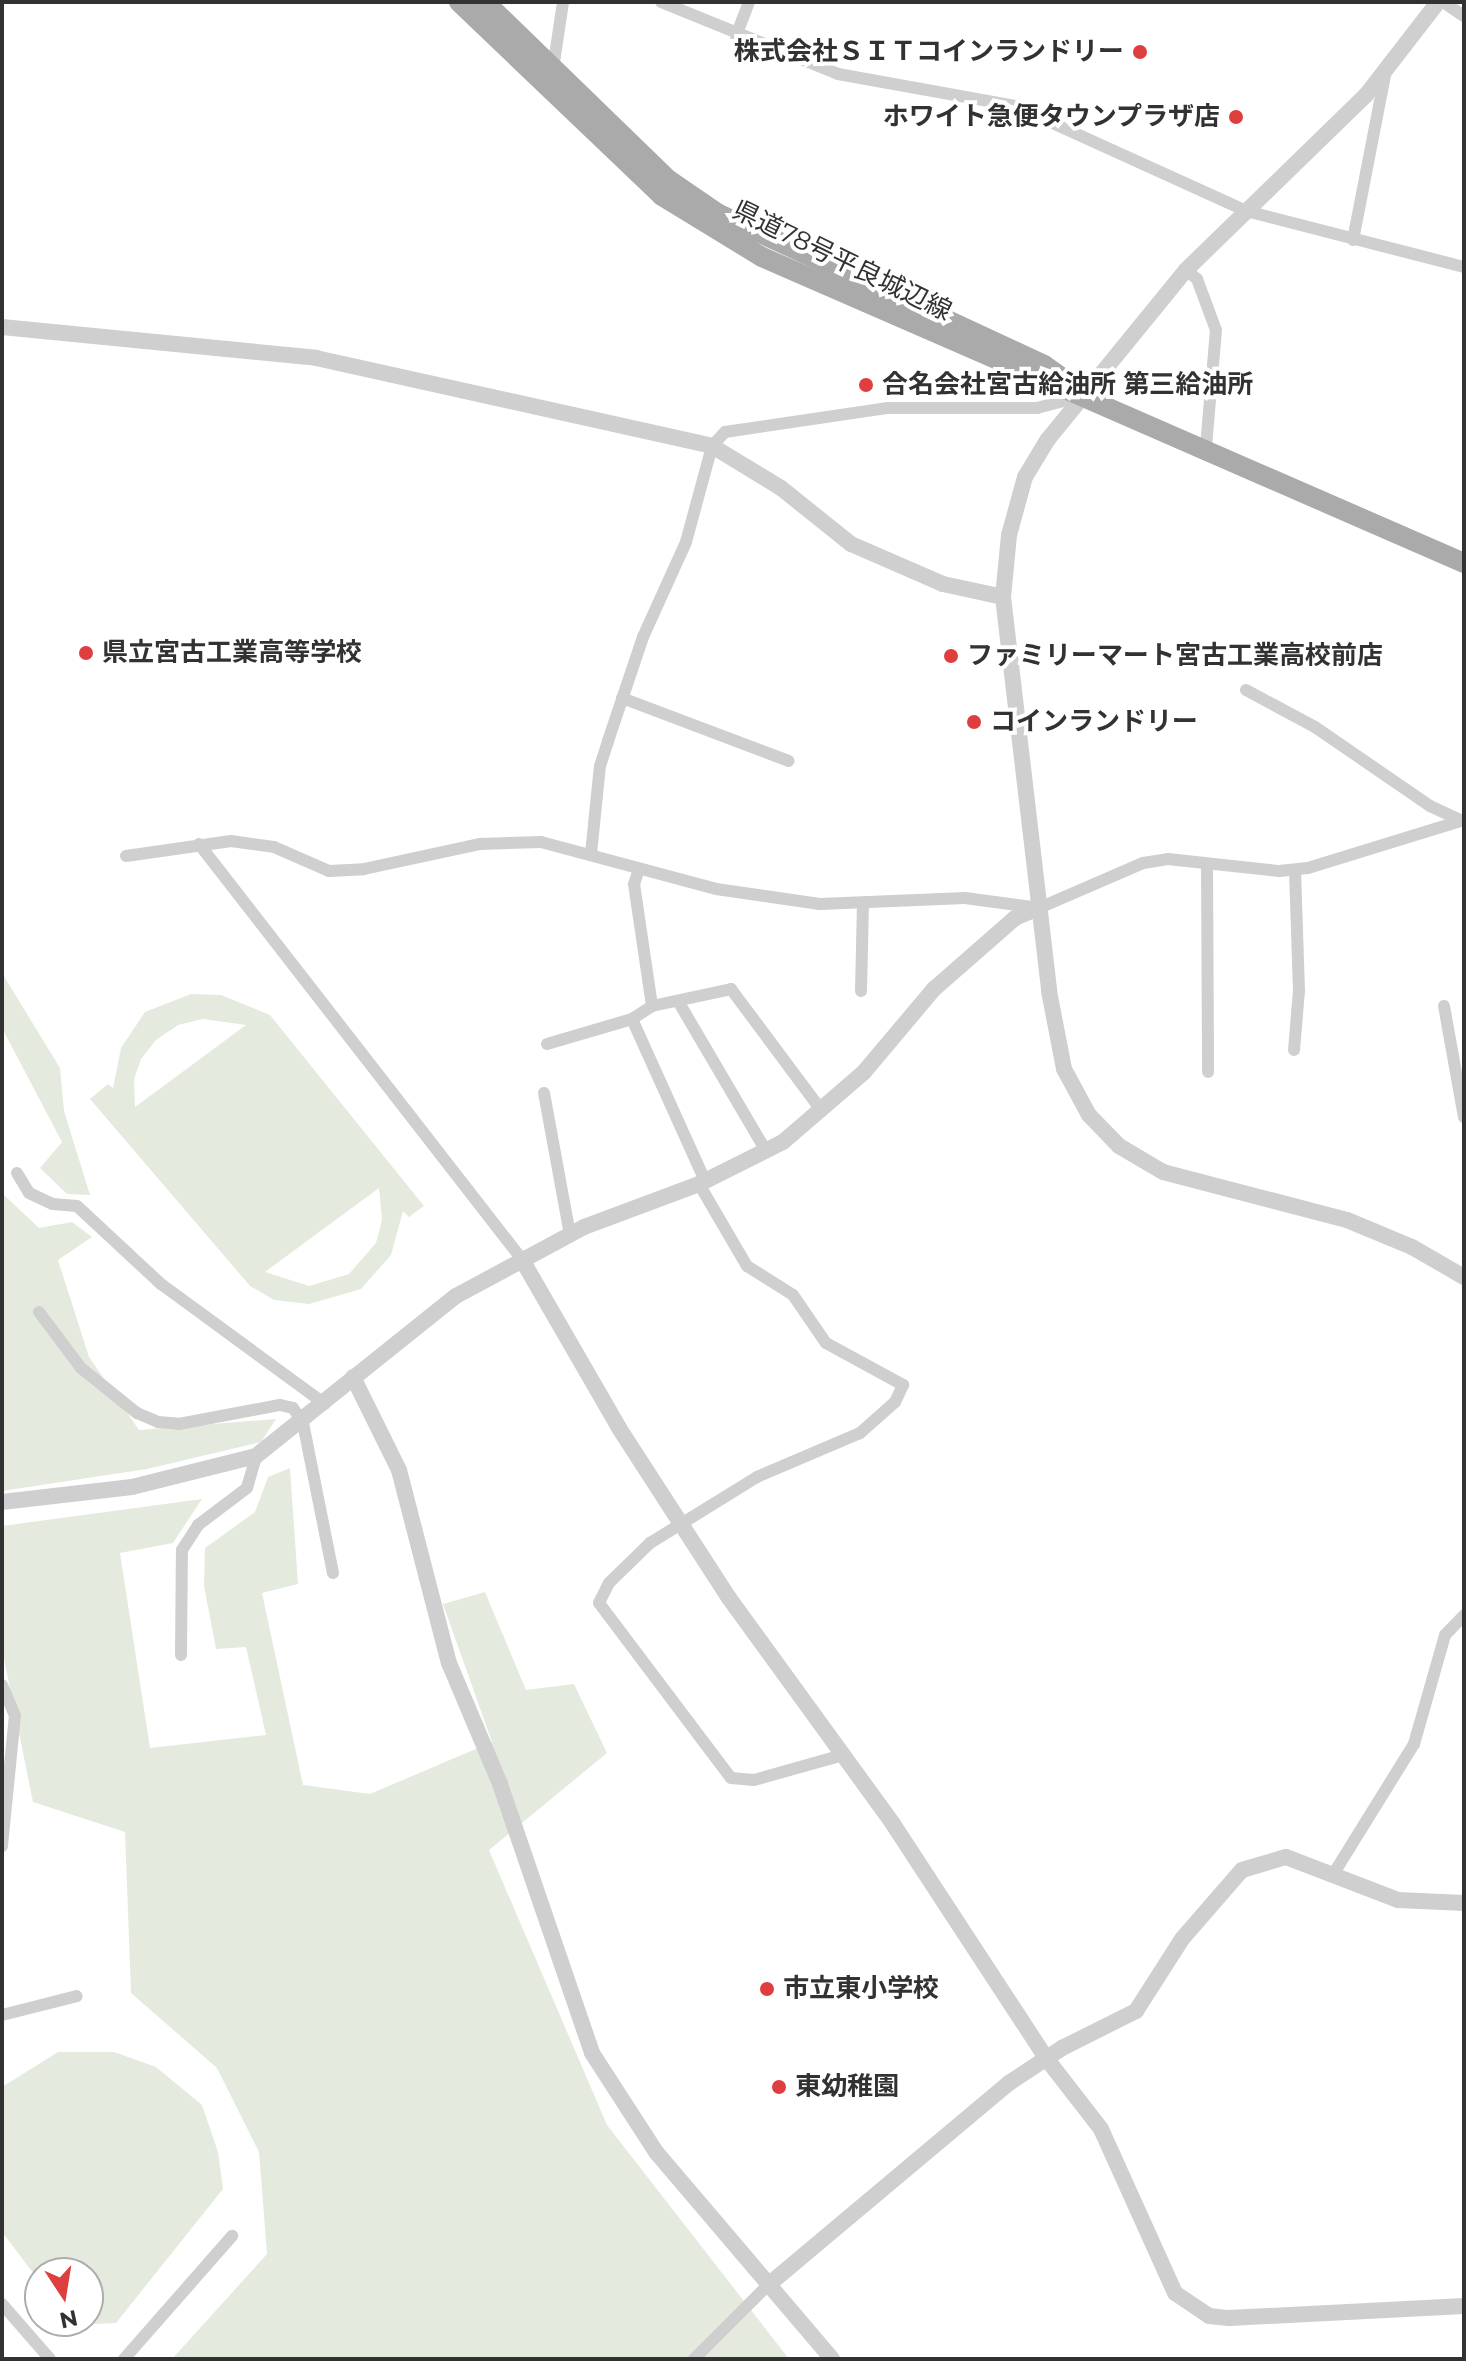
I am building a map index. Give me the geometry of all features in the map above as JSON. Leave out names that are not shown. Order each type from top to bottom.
[{"type":"main road","name":"県道78号平良城辺線","points":[[459,2],[669,180],[717,213],[1044,365],[1088,395],[1464,563]]},
{"type":"main road","name":"県道78号平良城辺線","points":[[485,2],[550,81]]},
{"type":"street","points":[[550,81],[563,2]]},
{"type":"street","points":[[661,2],[736,36],[838,74],[1015,106],[1246,211],[1464,267]]},
{"type":"street","points":[[736,36],[749,2]]},
{"type":"street","points":[[1464,16],[1440,2],[1386,70],[1186,270],[1088,395],[1048,439],[1025,477],[1009,535],[1003,597],[1039,908],[1064,1069],[1105,1134],[1163,1172],[1347,1220],[1412,1247],[1464,1277]]},
{"type":"street","points":[[1353,240],[1386,70]]},
{"type":"street","points":[[1186,270],[1197,279],[1216,330],[1206,447]]},
{"type":"street","points":[[2,327],[316,358],[712,446],[769,479],[851,544],[943,584],[1003,597]]},
{"type":"street","points":[[591,854],[600,766],[643,637],[686,542],[712,446],[725,432],[888,408],[1037,408],[1088,395]]},
{"type":"street","points":[[1246,690],[1315,727],[1430,806],[1462,820]]},
{"type":"street","points":[[622,698],[789,761]]},
{"type":"street","points":[[2,1502],[132,1487],[256,1456],[303,1423],[353,1377],[456,1296],[570,1234],[702,1183],[766,1151],[822,1111],[864,1072],[934,989],[1015,918],[1143,863],[1168,859],[1207,865],[1295,870],[1462,820]]},
{"type":"street","points":[[126,856],[231,841],[274,847],[329,871],[364,869],[480,844],[541,842],[751,895],[863,904],[965,898],[1039,908]]},
{"type":"street","points":[[199,844],[521,1258],[619,1428],[683,1521],[776,1667],[843,1755],[1046,2058],[1101,2129],[1163,2275],[1175,2293],[1209,2316],[1265,2319],[1464,2306]]},
{"type":"street","points":[[1207,865],[1208,1072]]},
{"type":"street","points":[[639,869],[634,884],[652,1006]]},
{"type":"street","points":[[1294,1050],[1299,991],[1295,870]]},
{"type":"street","points":[[861,991],[863,904]]},
{"type":"street","points":[[547,1044],[632,1019],[652,1006],[731,989],[822,1111]]},
{"type":"street","points":[[678,1001],[766,1151]]},
{"type":"street","points":[[1444,1006],[1458,1048],[1464,1113]]},
{"type":"street","points":[[632,1019],[702,1183],[747,1266],[793,1295],[826,1343],[903,1385],[895,1402],[860,1433],[757,1477],[683,1521],[629,1563],[599,1603],[731,1778],[754,1780],[843,1755]]},
{"type":"street","points":[[544,1093],[570,1234]]},
{"type":"street","points":[[17,1173],[29,1193],[53,1204],[77,1206],[92,1217],[161,1284],[325,1404]]},
{"type":"street","points":[[39,1312],[81,1368],[137,1413],[158,1422],[179,1424],[280,1405],[293,1408],[303,1423],[333,1573]]},
{"type":"street","points":[[353,1377],[399,1470],[449,1663],[500,1784],[592,2053],[656,2152],[832,2359]]},
{"type":"street","points":[[181,1655],[182,1550],[198,1525],[247,1488],[256,1456]]},
{"type":"street","points":[[1334,1873],[1414,1744],[1445,1635],[1464,1615]]},
{"type":"street","points":[[2,1685],[15,1715],[2,1846]]},
{"type":"street","points":[[694,2359],[767,2286],[968,2116],[1046,2058],[1136,2011],[1182,1939],[1242,1870],[1286,1857],[1398,1900],[1464,1903]]},
{"type":"street","points":[[2,2015],[77,1996]]},
{"type":"street","points":[[124,2359],[232,2236]]},
{"type":"street","points":[[2,2304],[50,2359]]},
{"type":"shaded area","points":[[2,973],[60,1068],[64,1111],[90,1195],[67,1194],[40,1168],[62,1142],[2,1028]]},
{"type":"shaded area","points":[[191,994],[221,995],[270,1015],[424,1206],[409,1217],[403,1211],[391,1255],[361,1289],[309,1304],[274,1300],[250,1286],[90,1099],[108,1084],[113,1088],[121,1048],[145,1012]],"holes":[[[203,1019],[246,1025],[135,1107],[134,1079],[141,1059],[156,1040],[178,1025]],[[379,1188],[382,1220],[376,1243],[349,1274],[309,1286],[265,1272]]]},
{"type":"shaded area","points":[[2,1193],[39,1228],[72,1222],[92,1237],[58,1260],[89,1357],[139,1430],[276,1419],[261,1442],[147,1469],[2,1491]]},
{"type":"shaded area","points":[[290,1468],[298,1584],[262,1593],[303,1785],[370,1794],[492,1742],[443,1604],[485,1592],[526,1690],[574,1684],[607,1753],[489,1850],[607,2125],[789,2359],[172,2359],[267,2254],[259,2152],[217,2068],[131,1993],[125,1832],[33,1802],[2,1649],[2,1526],[202,1499],[173,1543],[120,1553],[150,1748],[266,1735],[246,1647],[216,1649],[204,1586],[205,1548],[255,1512],[268,1477]]},
{"type":"shaded area","points":[[58,2052],[114,2052],[156,2067],[202,2105],[218,2152],[223,2189],[116,2323],[104,2324],[104,2257],[24,2257],[24,2261],[2,2232],[2,2087]]},
{"type":"place","name":"株式会社ＳＩＴコインランドリー","points":[[1140,52]]},
{"type":"place","name":"ホワイト急便タウンプラザ店","points":[[1236,117]]},
{"type":"place","name":"合名会社宮古給油所 第三給油所","points":[[866,385]]},
{"type":"place","name":"県立宮古工業高等学校","points":[[86,653]]},
{"type":"place","name":"ファミリーマート宮古工業高校前店","points":[[951,656]]},
{"type":"place","name":"コインランドリー","points":[[974,722]]},
{"type":"place","name":"市立東小学校","points":[[767,1989]]},
{"type":"place","name":"東幼稚園","points":[[779,2087]]}]
